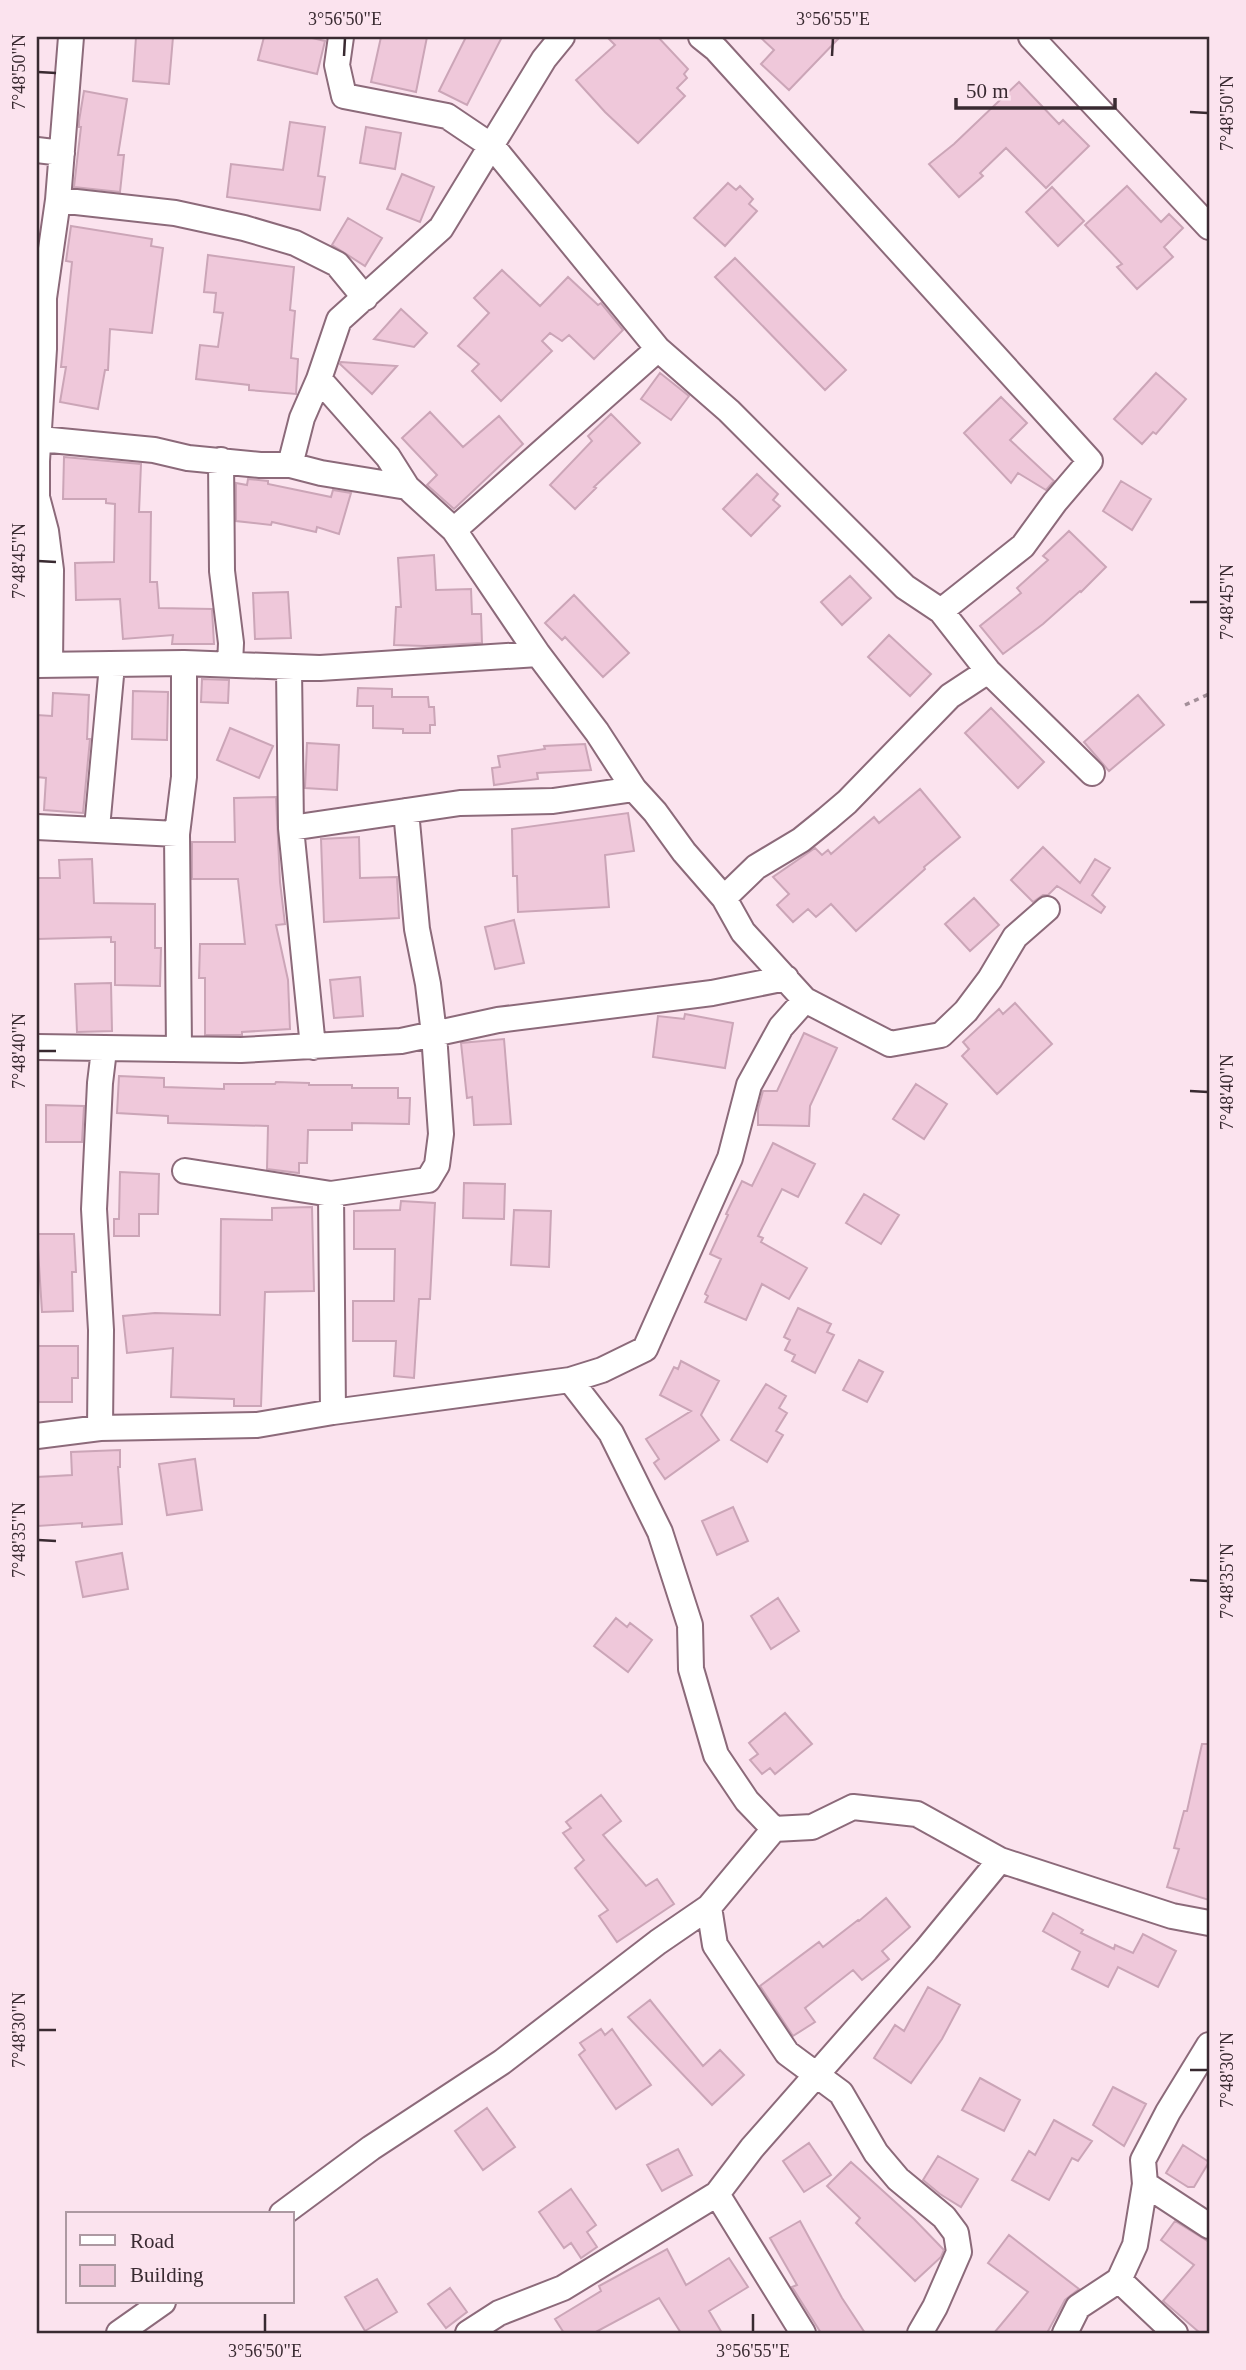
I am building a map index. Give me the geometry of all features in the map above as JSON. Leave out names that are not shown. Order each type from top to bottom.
[{"type":"street","points":[[71,37],[58,200],[40,297],[44,349],[37,497],[46,531],[51,570],[44,665],[184,663],[333,668],[538,654]]},
{"type":"street","points":[[341,37],[337,65],[344,96],[447,116],[493,147],[658,349],[729,411],[905,587],[941,611],[988,671],[1093,773]]},
{"type":"street","points":[[290,465],[302,418],[319,379],[339,320],[441,228],[493,147],[544,59],[562,37]]},
{"type":"street","points":[[701,37],[716,49],[1090,461],[1055,502],[1023,546],[941,611]]},
{"type":"street","points":[[1031,37],[1209,227]]},
{"type":"street","points":[[37,150],[62,153]]},
{"type":"street","points":[[58,200],[175,213],[244,228],[295,243],[337,264],[365,298]]},
{"type":"street","points":[[454,530],[658,349]]},
{"type":"street","points":[[319,379],[388,457],[407,487],[454,530],[538,654],[597,732],[634,789],[655,811],[684,852],[724,898],[743,932],[805,1000],[890,1044],[941,1035],[974,1000],[1015,937],[1046,909]]},
{"type":"street","points":[[38,454],[153,450],[188,458],[290,465],[321,473],[407,487]]},
{"type":"street","points":[[221,460],[222,570],[231,643],[230,664]]},
{"type":"street","points":[[179,1049],[177,834],[184,777],[184,663]]},
{"type":"street","points":[[97,828],[112,665]]},
{"type":"street","points":[[289,668],[291,828],[313,1047]]},
{"type":"street","points":[[724,898],[756,867],[801,840],[847,802],[950,696],[988,671]]},
{"type":"street","points":[[291,828],[460,803],[553,801],[634,789]]},
{"type":"street","points":[[185,1171],[331,1194],[428,1180],[437,1165],[441,1134],[434,1034],[417,929],[406,811]]},
{"type":"street","points":[[37,827],[177,834]]},
{"type":"street","points":[[37,1047],[241,1051],[401,1041],[498,1020],[712,993],[786,978]]},
{"type":"street","points":[[37,1436],[100,1427],[257,1425],[332,1412],[570,1380],[603,1370],[645,1349],[730,1158],[750,1085],[781,1027],[805,1000]]},
{"type":"street","points":[[100,1427],[101,1330],[94,1209],[104,1049]]},
{"type":"street","points":[[331,1194],[332,1412]]},
{"type":"street","points":[[570,1380],[611,1433],[660,1532],[690,1625],[691,1670],[716,1755],[747,1801],[774,1829]]},
{"type":"street","points":[[285,2212],[371,2148],[502,2062],[658,1942],[709,1907],[774,1829],[813,1827],[853,1807],[917,1814],[1000,1860],[1172,1916],[1209,1923]]},
{"type":"street","points":[[468,2333],[499,2313],[563,2288],[717,2194],[752,2148],[926,1950],[1000,1860]]},
{"type":"street","points":[[709,1907],[715,1945],[787,2053],[841,2093],[876,2153],[898,2179],[944,2217],[956,2233],[959,2252],[935,2307],[920,2333]]},
{"type":"street","points":[[1065,2333],[1078,2307],[1119,2280],[1135,2245],[1145,2184],[1143,2160],[1168,2112],[1209,2045]]},
{"type":"street","points":[[1145,2184],[1209,2226]]},
{"type":"street","points":[[717,2194],[803,2333]]},
{"type":"street","points":[[1119,2280],[1175,2333]]},
{"type":"street","points":[[119,2333],[160,2304]]},
{"type":"path","points":[[1185,705],[1209,694]]},
{"type":"building","points":[[136,37],[173,37],[169,84],[133,81]]},
{"type":"building","points":[[264,37],[308,37],[325,41],[317,74],[258,60]]},
{"type":"building","points":[[381,37],[427,37],[416,92],[371,82]]},
{"type":"building","points":[[466,37],[502,37],[467,105],[439,91]]},
{"type":"building","points":[[607,37],[658,37],[688,69],[684,74],[687,78],[677,88],[685,96],[638,143],[576,80],[615,45]]},
{"type":"building","points":[[760,37],[840,37],[789,90],[761,64],[774,50]]},
{"type":"building","points":[[1019,82],[1059,124],[1063,120],[1089,146],[1046,188],[1006,148],[980,173],[983,176],[959,197],[929,164]]},
{"type":"building","points":[[84,91],[127,99],[118,155],[124,155],[120,192],[74,187]]},
{"type":"building","points":[[290,122],[325,127],[318,176],[325,177],[320,210],[227,197],[231,164],[283,170]]},
{"type":"building","points":[[366,127],[401,133],[395,169],[360,163]]},
{"type":"building","points":[[402,174],[434,187],[420,222],[387,209]]},
{"type":"building","points":[[728,183],[736,190],[740,186],[753,199],[749,204],[757,211],[725,246],[694,218]]},
{"type":"building","points":[[1127,186],[1161,222],[1169,214],[1183,228],[1164,247],[1173,257],[1137,289],[1117,267],[1122,264],[1085,225]]},
{"type":"building","points":[[1052,187],[1084,221],[1058,246],[1026,212]]},
{"type":"building","points":[[348,218],[382,238],[365,266],[332,245]]},
{"type":"building","points":[[71,226],[152,239],[151,246],[163,248],[152,333],[110,329],[108,370],[105,370],[98,409],[60,402],[66,367],[61,367],[72,262],[66,261]]},
{"type":"building","points":[[208,255],[294,267],[290,310],[295,311],[291,358],[298,359],[296,394],[249,390],[249,385],[196,379],[200,345],[218,347],[223,313],[214,312],[216,293],[204,292]]},
{"type":"building","points":[[735,258],[846,370],[825,390],[715,277]]},
{"type":"building","points":[[502,270],[540,306],[568,277],[598,305],[601,303],[623,330],[594,359],[569,335],[562,341],[550,333],[542,341],[552,351],[501,401],[472,371],[479,364],[458,346],[489,313],[474,298]]},
{"type":"building","points":[[401,309],[427,333],[414,347],[374,339]]},
{"type":"building","points":[[340,364],[397,366],[372,394]]},
{"type":"building","points":[[660,373],[689,396],[671,420],[641,399]]},
{"type":"building","points":[[1156,373],[1186,399],[1156,434],[1153,432],[1142,444],[1114,419]]},
{"type":"building","points":[[1001,397],[1027,423],[1010,440],[1054,481],[1046,490],[1018,473],[1011,483],[964,433]]},
{"type":"building","points":[[430,412],[463,447],[499,416],[523,444],[454,509],[427,485],[437,475],[402,438]]},
{"type":"building","points":[[611,414],[640,443],[575,509],[550,485],[592,441],[588,436]]},
{"type":"building","points":[[64,457],[141,464],[139,512],[151,512],[150,582],[157,582],[159,608],[212,609],[214,644],[172,644],[173,635],[123,639],[120,599],[76,600],[75,563],[114,562],[115,504],[106,503],[106,499],[63,499]]},
{"type":"building","points":[[757,474],[778,494],[773,500],[780,506],[751,536],[723,509]]},
{"type":"building","points":[[248,479],[268,481],[268,484],[331,497],[333,490],[351,493],[339,534],[317,527],[316,532],[272,522],[271,525],[236,521],[236,483],[247,485]]},
{"type":"building","points":[[1121,481],[1151,499],[1132,530],[1103,511]]},
{"type":"building","points":[[1069,531],[1106,567],[1081,592],[1003,654],[980,626],[1021,593],[1017,588],[1048,560],[1043,556]]},
{"type":"building","points":[[434,555],[436,590],[471,589],[472,614],[481,614],[482,643],[394,645],[396,607],[401,607],[398,558]]},
{"type":"building","points":[[850,576],[871,598],[842,625],[821,602]]},
{"type":"building","points":[[288,592],[291,638],[255,639],[253,593]]},
{"type":"building","points":[[574,595],[629,653],[603,677],[565,637],[562,640],[545,623]]},
{"type":"building","points":[[889,635],[931,674],[910,696],[868,657]]},
{"type":"building","points":[[202,679],[229,680],[228,703],[201,702]]},
{"type":"building","points":[[358,688],[392,689],[392,697],[428,697],[429,707],[434,707],[435,725],[430,725],[430,733],[403,733],[403,729],[373,728],[373,706],[357,706]]},
{"type":"building","points":[[133,691],[168,692],[167,740],[132,739]]},
{"type":"building","points":[[53,693],[89,695],[87,739],[90,739],[83,813],[44,810],[46,778],[37,777],[37,715],[52,716]]},
{"type":"building","points":[[1138,695],[1164,725],[1109,771],[1084,742]]},
{"type":"building","points":[[991,708],[1044,762],[1018,788],[965,733]]},
{"type":"building","points":[[230,728],[273,746],[259,778],[217,760]]},
{"type":"building","points":[[307,743],[339,745],[337,790],[305,788]]},
{"type":"building","points":[[585,744],[591,770],[537,773],[538,779],[494,785],[492,768],[500,767],[498,756],[545,749],[544,746]]},
{"type":"building","points":[[920,789],[960,837],[856,931],[831,904],[816,917],[808,909],[793,922],[777,905],[789,894],[773,877],[815,848],[822,855],[828,850],[831,854],[874,817],[879,823]]},
{"type":"building","points":[[276,797],[285,924],[276,925],[288,980],[290,1029],[242,1032],[242,1035],[205,1035],[205,978],[199,978],[200,944],[245,944],[238,879],[192,879],[192,842],[235,842],[234,798]]},
{"type":"building","points":[[628,813],[634,851],[605,855],[609,907],[518,912],[517,876],[513,876],[512,829]]},
{"type":"building","points":[[359,837],[360,878],[397,877],[399,918],[324,922],[321,839]]},
{"type":"building","points":[[1043,847],[1080,883],[1095,859],[1110,868],[1092,895],[1105,907],[1101,913],[1057,886],[1048,895],[1043,895],[1033,902],[1011,880]]},
{"type":"building","points":[[92,859],[94,903],[155,904],[155,948],[161,948],[160,986],[115,985],[115,942],[111,942],[111,937],[37,939],[37,878],[60,878],[59,860]]},
{"type":"building","points":[[974,898],[999,925],[970,951],[945,924]]},
{"type":"building","points":[[514,920],[524,963],[495,969],[485,927]]},
{"type":"building","points":[[360,977],[363,1016],[334,1018],[330,980]]},
{"type":"building","points":[[111,983],[112,1031],[77,1032],[75,984]]},
{"type":"building","points":[[1015,1003],[1052,1044],[997,1094],[962,1056],[969,1049],[963,1042],[999,1009],[1003,1014]]},
{"type":"building","points":[[685,1014],[733,1023],[725,1068],[653,1057],[658,1016],[684,1019]]},
{"type":"building","points":[[804,1033],[837,1048],[810,1106],[809,1126],[758,1125],[758,1109],[763,1091],[777,1091]]},
{"type":"building","points":[[504,1039],[511,1124],[474,1125],[472,1097],[467,1098],[461,1043]]},
{"type":"building","points":[[119,1076],[164,1078],[164,1087],[224,1089],[224,1084],[276,1082],[352,1085],[352,1088],[398,1088],[398,1098],[410,1098],[409,1124],[352,1123],[352,1130],[308,1130],[307,1163],[299,1163],[299,1173],[267,1169],[268,1126],[168,1123],[168,1116],[117,1113]]},
{"type":"building","points":[[916,1084],[947,1104],[924,1139],[893,1119]]},
{"type":"building","points":[[46,1105],[84,1106],[82,1142],[46,1142]]},
{"type":"building","points":[[773,1143],[815,1164],[798,1197],[782,1189],[758,1236],[763,1238],[761,1242],[807,1268],[789,1299],[762,1284],[746,1320],[705,1302],[708,1296],[705,1294],[721,1259],[710,1254],[742,1181],[752,1186]]},
{"type":"building","points":[[120,1172],[159,1174],[158,1214],[139,1214],[139,1236],[114,1236],[114,1219],[119,1219]]},
{"type":"building","points":[[464,1183],[505,1184],[504,1219],[463,1218]]},
{"type":"building","points":[[864,1194],[899,1215],[881,1244],[846,1223]]},
{"type":"building","points":[[401,1201],[435,1203],[430,1299],[419,1299],[414,1378],[394,1376],[396,1341],[353,1341],[353,1301],[394,1301],[395,1249],[354,1249],[354,1211],[400,1210]]},
{"type":"building","points":[[312,1207],[314,1291],[265,1292],[261,1406],[234,1406],[234,1399],[171,1397],[173,1348],[127,1353],[123,1316],[155,1313],[220,1315],[221,1219],[272,1220],[272,1208]]},
{"type":"building","points":[[514,1210],[551,1211],[549,1267],[511,1265]]},
{"type":"building","points":[[37,1234],[74,1234],[76,1272],[72,1272],[73,1311],[42,1312]]},
{"type":"building","points":[[798,1308],[831,1324],[827,1332],[834,1335],[815,1373],[792,1361],[795,1355],[785,1350],[790,1340],[784,1337]]},
{"type":"building","points":[[38,1346],[78,1346],[78,1378],[72,1378],[72,1402],[38,1402]]},
{"type":"building","points":[[859,1360],[883,1372],[867,1402],[843,1390]]},
{"type":"building","points":[[681,1361],[719,1381],[701,1415],[719,1440],[665,1479],[654,1463],[659,1459],[646,1439],[691,1411],[660,1395],[674,1367],[678,1369]]},
{"type":"building","points":[[766,1384],[786,1396],[779,1408],[787,1413],[776,1431],[783,1435],[767,1462],[731,1440]]},
{"type":"building","points":[[120,1450],[118,1467],[122,1524],[38,1526],[37,1477],[72,1475],[71,1452]]},
{"type":"building","points":[[195,1459],[202,1510],[167,1515],[159,1464]]},
{"type":"building","points":[[733,1507],[748,1541],[717,1555],[702,1521]]},
{"type":"building","points":[[122,1553],[128,1589],[83,1597],[76,1562]]},
{"type":"building","points":[[778,1598],[799,1631],[771,1649],[751,1616]]},
{"type":"building","points":[[616,1618],[627,1627],[630,1623],[652,1640],[628,1672],[594,1646]]},
{"type":"building","points":[[785,1713],[812,1744],[775,1774],[770,1768],[762,1774],[750,1760],[758,1754],[749,1743]]},
{"type":"building","points":[[1202,1744],[1209,1744],[1209,1900],[1167,1887],[1179,1849],[1174,1848],[1184,1811],[1187,1811]]},
{"type":"building","points":[[601,1795],[621,1821],[603,1835],[646,1886],[657,1879],[674,1904],[617,1942],[599,1916],[608,1910],[575,1868],[584,1860],[563,1833],[571,1828],[566,1822]]},
{"type":"building","points":[[886,1898],[910,1927],[882,1951],[889,1959],[862,1980],[853,1970],[805,2008],[815,2022],[793,2036],[760,1986],[819,1942],[823,1947]]},
{"type":"building","points":[[1053,1913],[1083,1930],[1081,1933],[1114,1949],[1115,1945],[1133,1953],[1143,1934],[1176,1951],[1158,1987],[1118,1967],[1108,1987],[1072,1969],[1080,1952],[1043,1931]]},
{"type":"building","points":[[928,1987],[960,2005],[942,2039],[911,2083],[874,2058],[895,2025],[904,2031]]},
{"type":"building","points":[[650,2000],[703,2066],[720,2050],[744,2075],[712,2105],[628,2017]]},
{"type":"building","points":[[601,2029],[605,2035],[612,2029],[651,2085],[616,2109],[579,2055],[585,2050],[580,2043]]},
{"type":"building","points":[[980,2078],[1020,2100],[1004,2131],[962,2110]]},
{"type":"building","points":[[1113,2087],[1146,2104],[1124,2146],[1093,2125]]},
{"type":"building","points":[[487,2108],[515,2147],[483,2170],[455,2131]]},
{"type":"building","points":[[1054,2120],[1092,2141],[1078,2161],[1072,2158],[1049,2200],[1012,2180],[1029,2151],[1035,2155]]},
{"type":"building","points":[[809,2143],[831,2175],[804,2192],[783,2161]]},
{"type":"building","points":[[1183,2145],[1209,2162],[1194,2187],[1188,2187],[1166,2173]]},
{"type":"building","points":[[678,2149],[692,2175],[662,2191],[647,2165]]},
{"type":"building","points":[[938,2156],[978,2179],[961,2207],[923,2180]]},
{"type":"building","points":[[851,2162],[944,2250],[941,2257],[915,2281],[856,2223],[860,2218],[827,2186]]},
{"type":"building","points":[[571,2189],[596,2225],[587,2232],[597,2247],[581,2258],[571,2243],[564,2248],[539,2212]]},
{"type":"building","points":[[800,2221],[842,2298],[865,2333],[821,2333],[792,2287],[797,2285],[770,2238]]},
{"type":"building","points":[[1175,2221],[1209,2242],[1209,2333],[1200,2333],[1163,2301],[1194,2265],[1161,2240]]},
{"type":"building","points":[[1009,2235],[1079,2289],[1065,2300],[1047,2333],[994,2333],[1028,2292],[988,2263]]},
{"type":"building","points":[[667,2249],[686,2285],[729,2258],[748,2287],[709,2311],[722,2333],[681,2333],[659,2298],[594,2333],[564,2333],[555,2319],[601,2291],[599,2286]]},
{"type":"building","points":[[377,2279],[397,2312],[365,2331],[345,2297]]},
{"type":"building","points":[[450,2288],[467,2312],[446,2328],[428,2304]]}]
